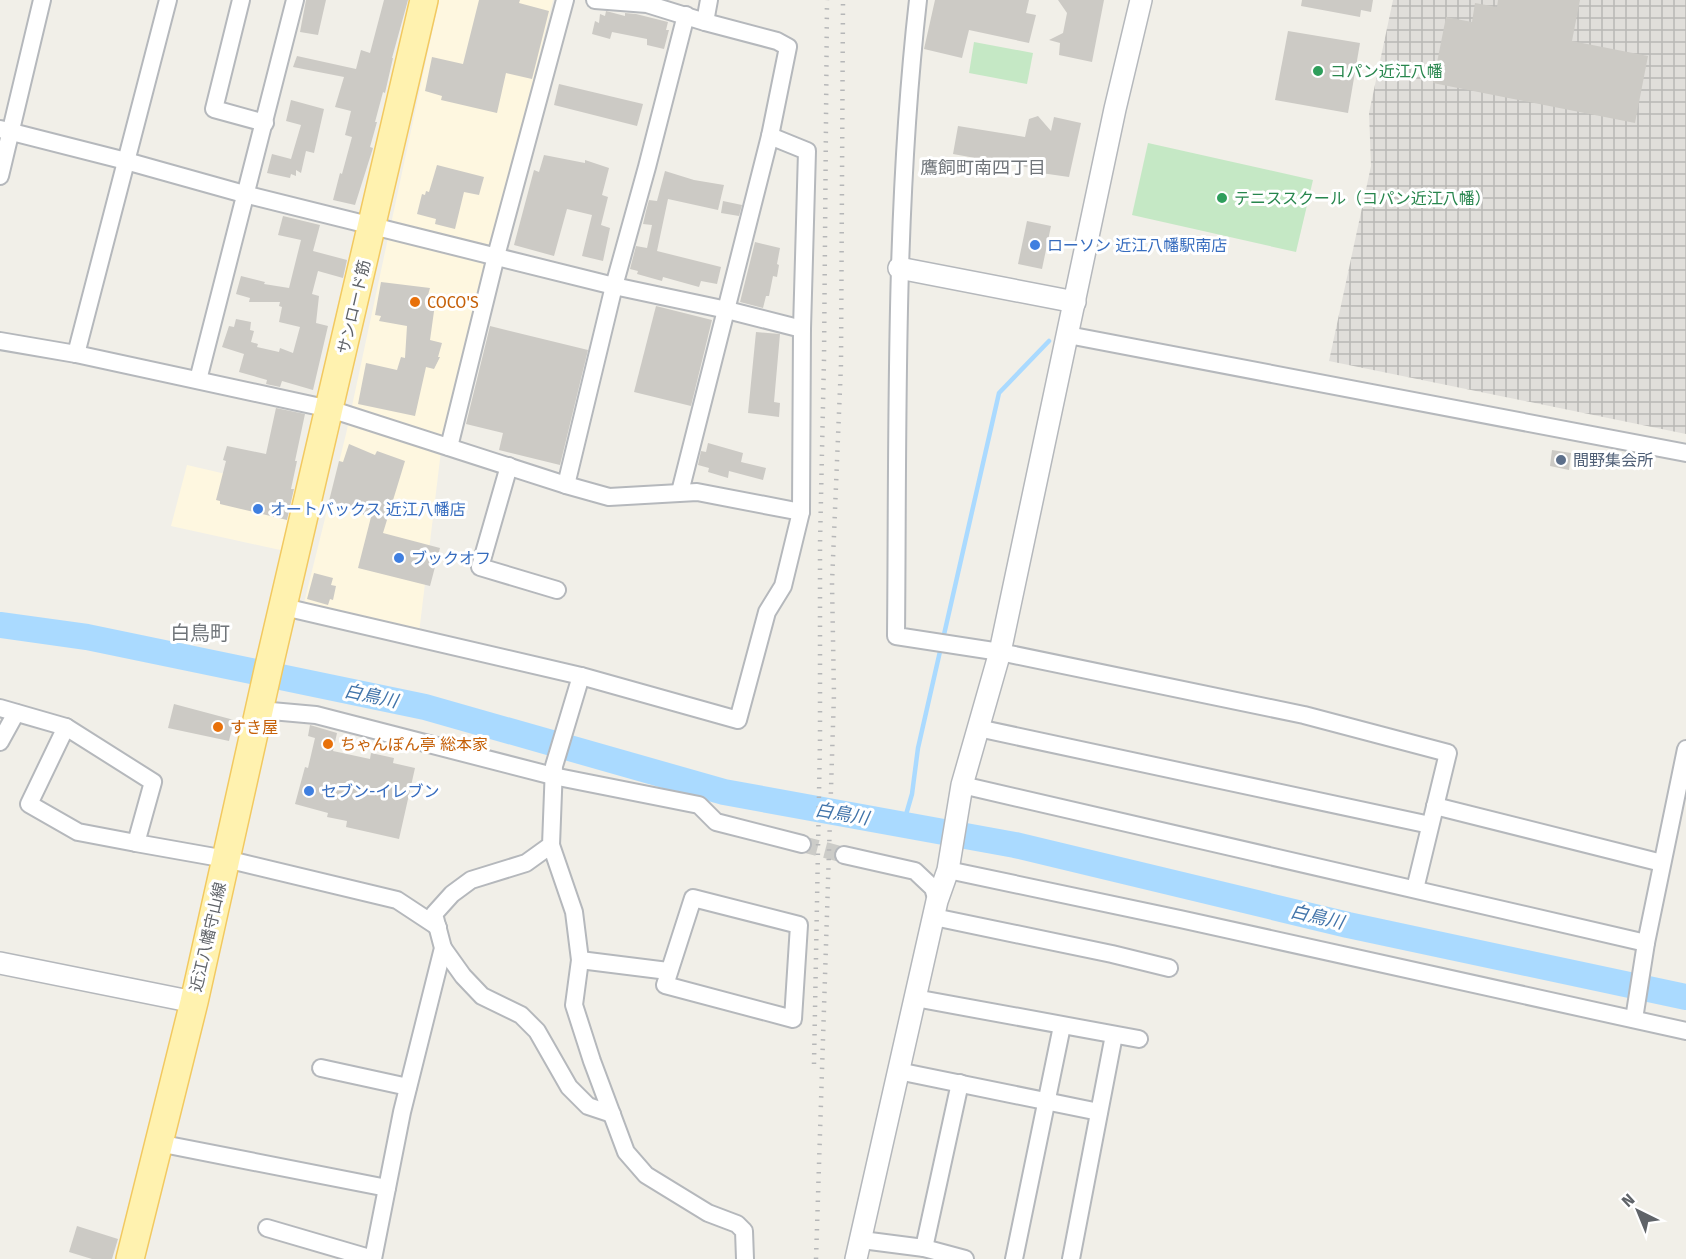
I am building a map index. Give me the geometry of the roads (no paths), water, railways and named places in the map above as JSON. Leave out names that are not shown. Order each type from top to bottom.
[{"type":"main road","name":"サンロード筋","points":[[283,611],[424,0]]},
{"type":"main road","name":"近江八幡守山線","points":[[129,1259],[194,1002],[283,611]]},
{"type":"street","points":[[0,176],[5,131],[42,0]]},
{"type":"street","points":[[76,354],[168,0]]},
{"type":"street","points":[[241,0],[214,109],[265,123]]},
{"type":"street","points":[[198,380],[295,0]]},
{"type":"street","points":[[449,447],[496,256],[565,0]]},
{"type":"street","points":[[595,0],[647,3],[705,22],[777,41],[788,47],[771,136],[680,492]]},
{"type":"street","points":[[705,22],[709,0]]},
{"type":"street","points":[[918,0],[910,65],[899,268],[896,636],[1000,652],[1304,715],[1448,753],[1415,889]]},
{"type":"street","points":[[965,1259],[924,1248],[859,1249],[915,998],[936,909],[948,870],[962,785],[1000,652],[1115,109],[1141,0]]},
{"type":"street","points":[[566,485],[614,286],[686,15]]},
{"type":"street","points":[[5,131],[126,161],[244,194],[614,286],[802,329]]},
{"type":"street","points":[[283,611],[581,676],[738,720],[767,612],[783,586],[801,512],[802,329],[807,151],[771,136]]},
{"type":"street","points":[[899,268],[1075,302]]},
{"type":"street","points":[[1068,335],[1686,453]]},
{"type":"street","points":[[0,340],[76,354],[330,409],[609,497],[697,492],[801,512]]},
{"type":"street","points":[[509,466],[480,567],[557,590]]},
{"type":"street","points":[[581,676],[553,771],[551,845],[574,912],[580,960],[574,1005],[626,1152],[646,1175],[708,1213],[737,1224],[744,1231],[745,1259]]},
{"type":"street","points":[[261,706],[316,715],[699,805],[716,822],[802,844]]},
{"type":"street","points":[[0,742],[8,711],[66,727],[153,782],[136,843]]},
{"type":"street","points":[[66,727],[29,804],[78,832],[226,859],[397,900],[438,927]]},
{"type":"street","points":[[978,728],[1430,825]]},
{"type":"street","points":[[1634,1019],[1646,943],[1686,749]]},
{"type":"street","points":[[962,785],[1646,943]]},
{"type":"street","points":[[1435,806],[1662,863]]},
{"type":"street","points":[[551,845],[526,863],[471,880],[452,894],[434,914],[443,948],[463,976],[482,996],[521,1015],[537,1031],[568,1087],[588,1106],[612,1114]]},
{"type":"street","points":[[844,855],[915,871],[933,888],[936,909]]},
{"type":"street","points":[[948,870],[1168,916],[1686,1032]]},
{"type":"street","points":[[693,898],[799,924],[793,1019],[665,985],[668,971],[693,898]]},
{"type":"street","points":[[936,909],[1169,968]]},
{"type":"street","points":[[267,1228],[373,1259],[408,1087],[443,948]]},
{"type":"street","points":[[580,960],[668,971]]},
{"type":"street","points":[[0,963],[194,1002]]},
{"type":"street","points":[[915,998],[1139,1039]]},
{"type":"street","points":[[1014,1259],[1062,1026]]},
{"type":"street","points":[[1071,1259],[1114,1035]]},
{"type":"street","points":[[321,1068],[408,1087]]},
{"type":"street","points":[[898,1071],[1099,1112]]},
{"type":"street","points":[[924,1248],[960,1083]]},
{"type":"street","points":[[158,1143],[387,1188]]},
{"type":"waterway","points":[[943,639],[999,393],[1049,341]]},
{"type":"waterway","name":"白鳥川","points":[[0,625],[87,637],[425,707],[724,792],[1015,845],[1348,925],[1686,997]]},
{"type":"waterway","points":[[903,825],[912,794],[918,748],[941,647]]},
{"type":"tunnel","points":[[802,844],[844,855]]},
{"type":"railway","points":[[814,1064],[820,740],[820,544],[827,0]]},
{"type":"railway","points":[[816,1259],[834,694],[832,583],[841,364],[843,0]]},
{"type":"place","name":"コパン近江八幡","points":[[1318,71]]},
{"type":"place","name":"テニススクール（コパン近江八幡）","points":[[1222,198]]},
{"type":"place","name":"ローソン 近江八幡駅南店","points":[[1035,245]]},
{"type":"place","name":"COCO'S","points":[[415,302]]},
{"type":"place","name":"間野集会所","points":[[1561,460]]},
{"type":"place","name":"オートバックス 近江八幡店","points":[[258,509]]},
{"type":"place","name":"ブックオフ","points":[[399,558]]},
{"type":"place","name":"すき屋","points":[[218,727]]},
{"type":"place","name":"ちゃんぽん亭 総本家","points":[[328,744]]},
{"type":"place","name":"セブン-イレブン","points":[[309,791]]},
{"type":"district","name":"鷹飼町南四丁目","points":[[983,168]]},
{"type":"district","name":"白鳥町","points":[[200,633]]}]
